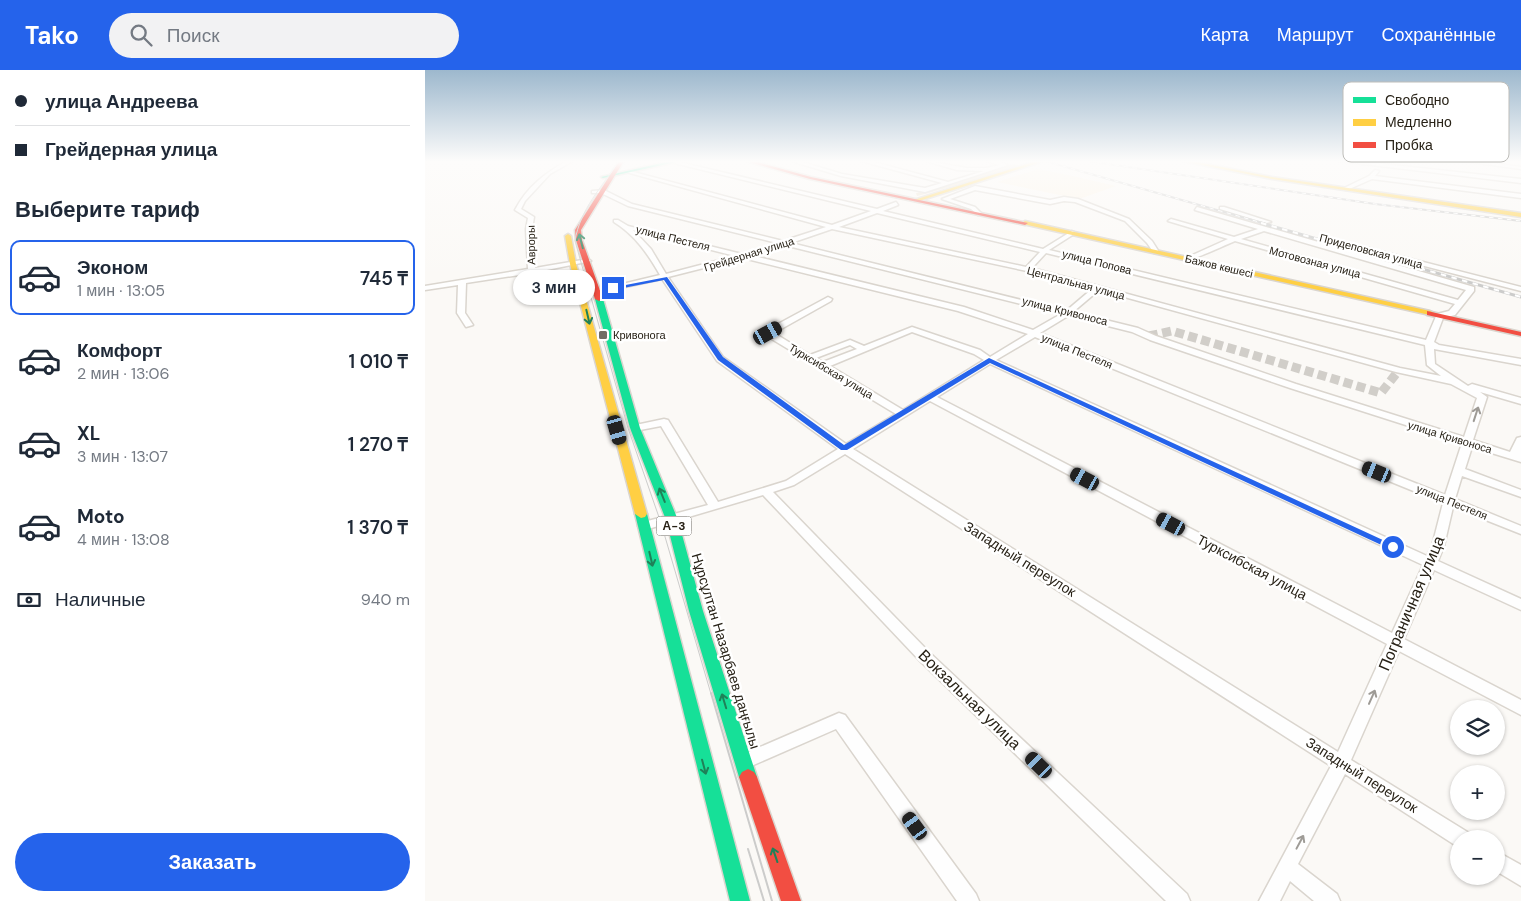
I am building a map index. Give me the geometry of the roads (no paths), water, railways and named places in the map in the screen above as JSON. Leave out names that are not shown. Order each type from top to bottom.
[{"type":"main road","name":"Нұрсұлтан Назарбаев даңғылы","points":[[592,200],[569,230],[567,241],[644,526],[740,901]]},
{"type":"main road","name":"Нұрсұлтан Назарбаев даңғылы","points":[[594,200],[578,230],[579,240],[597,291],[635,428],[672,520],[696,611],[743,762],[791,901]]},
{"type":"main road","name":"Бажов көшесі","points":[[934,200],[977,213],[1148,247],[1188,259],[1521,334]]},
{"type":"main road","points":[[1418,200],[1521,215]]},
{"type":"street","name":"Авроры","points":[[523,200],[519,210],[531,217],[529,229],[532,271]]},
{"type":"street","name":"улица Кривоноса","points":[[618,200],[631,205],[788,242],[1135,330],[1293,386],[1517,457]]},
{"type":"street","name":"Центральная улица","points":[[731,200],[831,227],[1028,269],[1399,370],[1453,381],[1521,401]]},
{"type":"street","name":"улица Попова","points":[[827,200],[1045,250],[1429,343],[1437,348],[1521,362]]},
{"type":"street","points":[[947,200],[973,208],[977,213]]},
{"type":"street","points":[[1038,200],[1050,202],[1060,200]]},
{"type":"street","points":[[1073,200],[1127,220],[1148,247]]},
{"type":"street","name":"Грейдерная улица","points":[[597,291],[665,278],[745,256],[896,204]]},
{"type":"street","name":"Придеповская улица","points":[[1222,208],[1365,250],[1521,289]]},
{"type":"street","points":[[1197,210],[1471,289],[1452,313],[1440,316],[1429,343]]},
{"type":"street","name":"улица Пестеля","points":[[616,221],[627,227],[961,309],[1033,333],[1521,530]]},
{"type":"street","name":"Мотовозная улица","points":[[1171,222],[1460,303]]},
{"type":"street","name":"Западный переулок","points":[[627,227],[649,250],[665,278],[720,358],[844,448],[1450,831]]},
{"type":"street","points":[[1188,259],[1205,250],[1265,229]]},
{"type":"street","points":[[1028,269],[1045,250],[1071,233]]},
{"type":"street","name":"Авроры","points":[[425,288],[588,261]]},
{"type":"street","points":[[462,282],[461,314],[469,325]]},
{"type":"street","points":[[644,526],[715,508],[790,483],[844,448],[1069,312],[1097,288]]},
{"type":"street","name":"Турксибская улица","points":[[828,299],[768,333],[902,413]]},
{"type":"street","points":[[822,366],[912,329],[977,352],[989,360],[1521,605]]},
{"type":"street","points":[[809,358],[850,342],[864,348]]},
{"type":"street","name":"Пограничная улица","points":[[1269,901],[1342,762],[1396,643],[1428,563],[1438,546],[1449,501],[1482,397],[1453,381],[1431,365],[1429,343]]},
{"type":"street","name":"Турксибская улица","points":[[929,397],[1521,708]]},
{"type":"street","points":[[635,428],[664,422],[715,508]]},
{"type":"street","points":[[1517,457],[1521,440]]},
{"type":"street","points":[[1459,471],[1521,494]]},
{"type":"street","name":"Вокзальная улица","points":[[765,491],[925,657],[1180,901]]},
{"type":"street","points":[[743,762],[839,720],[969,901]]},
{"type":"street","points":[[1505,866],[1521,876]]},
{"type":"street","points":[[1287,867],[1330,901]]},
{"type":"tunnel","points":[[1149,336],[1172,331],[1381,393],[1399,370]]},
{"type":"tram line","points":[[592,200],[582,219],[575,241],[628,428],[661,523],[711,694]]},
{"type":"tram line","points":[[711,693],[772,901]]},
{"type":"tram line","points":[[748,849],[764,901]]},
{"type":"railway","points":[[1181,200],[1266,224]]},
{"type":"railway","points":[[1347,200],[1521,221]]},
{"type":"railway","points":[[1261,223],[1521,297]]},
{"type":"place","name":"Кривонога","points":[[603,335]]}]
